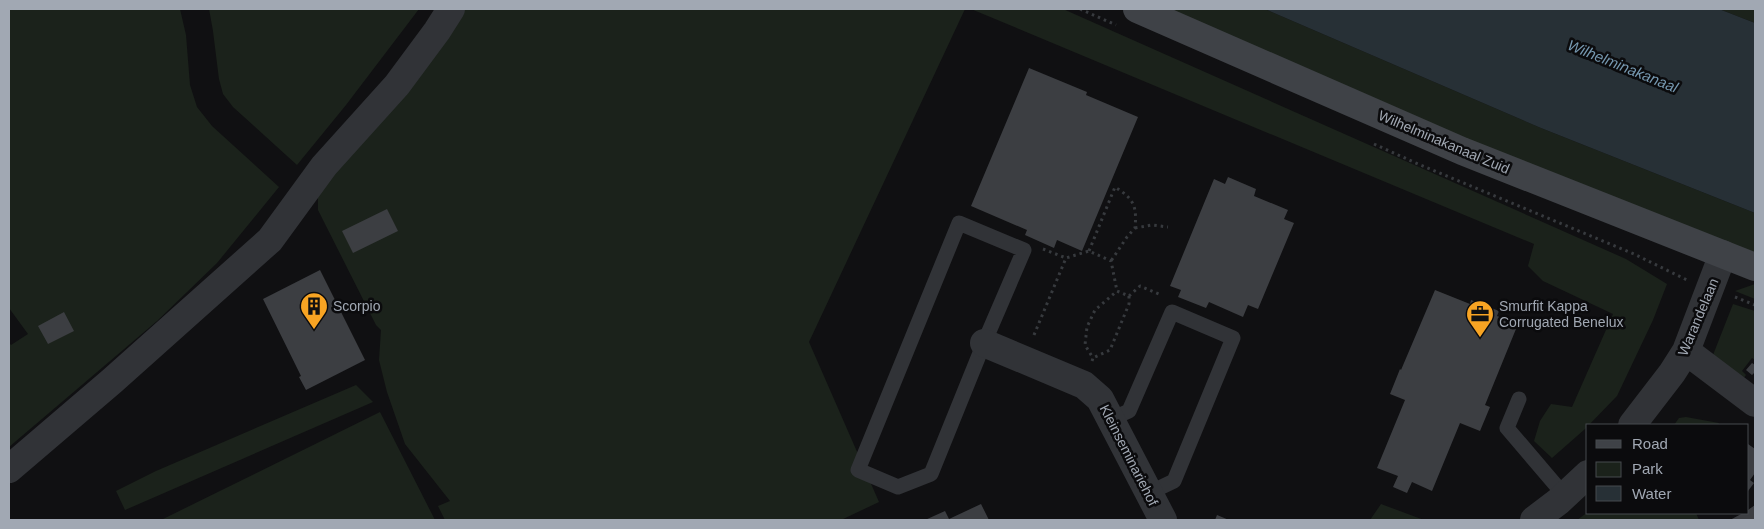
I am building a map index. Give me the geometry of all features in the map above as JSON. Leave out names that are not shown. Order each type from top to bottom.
[{"type":"street","points":[[9,469],[112,381],[270,240],[324,166],[397,84],[451,9]]},
{"type":"street","name":"Wilhelminakanaal Zuid","points":[[1137,9],[1462,151],[1755,267]]},
{"type":"street","name":"Warandelaan","points":[[1633,424],[1672,373],[1686,351],[1723,254]]},
{"type":"street","name":"Kleinseminariehof","points":[[984,342],[1084,385],[1100,398],[1163,520]]},
{"type":"street","points":[[1686,351],[1755,403]]},
{"type":"street","points":[[1534,520],[1565,496],[1586,476]]},
{"type":"lane","points":[[960,223],[1024,250],[984,342],[931,474],[898,487],[858,470],[960,223]]},
{"type":"lane","points":[[1111,420],[1129,411],[1172,312],[1233,338],[1174,480],[1149,493]]},
{"type":"lane","points":[[1519,398],[1507,428],[1565,496]]},
{"type":"path","points":[[1089,251],[1115,186],[1127,194],[1136,211],[1135,228],[1111,260],[1117,291]]},
{"type":"path","points":[[1135,228],[1152,225],[1168,227]]},
{"type":"path","points":[[1024,360],[1066,258],[1089,251],[1111,260]]},
{"type":"path","points":[[1084,385],[1094,358],[1110,350],[1129,304],[1129,296],[1140,286],[1168,298],[1172,312]]},
{"type":"path","points":[[1117,291],[1129,296]]},
{"type":"path","points":[[1094,358],[1085,345],[1087,327],[1094,310],[1117,291]]},
{"type":"green space","points":[[9,9],[180,9],[186,35],[190,85],[197,107],[212,126],[279,187],[217,263],[157,321],[9,447],[9,343],[11,345],[28,334],[9,308]]},
{"type":"green space","points":[[209,9],[419,9],[346,105],[297,165],[233,107],[223,94],[219,79]]},
{"type":"green space","points":[[461,9],[965,9],[809,342],[879,502],[841,520],[445,520],[438,506],[450,501],[405,444],[387,392],[379,360],[381,330],[376,325],[318,210],[318,191]]},
{"type":"green space","points":[[971,9],[1063,9],[1626,259],[1667,284],[1653,320],[1617,396],[1590,424],[1586,424],[1585,429],[1552,458],[1534,441],[1540,421],[1551,404],[1572,407],[1613,314],[1543,281],[1528,266],[1534,244]]},
{"type":"green space","points":[[1162,9],[1265,9],[1541,128],[1755,213],[1755,253],[1480,145]]},
{"type":"green space","points":[[1719,9],[1755,9],[1755,23]]},
{"type":"green space","points":[[1755,284],[1755,299],[1735,291]]},
{"type":"green space","points":[[1733,304],[1755,311],[1755,360],[1752,358],[1742,371],[1746,375],[1743,379],[1713,355]]},
{"type":"green space","points":[[356,385],[373,402],[125,510],[116,491],[156,471]]},
{"type":"green space","points":[[380,412],[435,520],[161,520]]},
{"type":"green space","points":[[1686,417],[1719,423],[1675,424],[1679,418]]},
{"type":"green space","points":[[1381,504],[1424,520],[1370,520]]},
{"type":"green space","points":[[1586,513],[1696,514],[1699,520],[1577,520]]},
{"type":"water","name":"Wilhelminakanaal","points":[[1265,9],[1719,9],[1755,23],[1755,213],[1541,128]]},
{"type":"building","points":[[1029,68],[1087,92],[1086,95],[1138,117],[1082,251],[1057,240],[1054,248],[1025,235],[1027,230],[971,206]]},
{"type":"building","points":[[1228,177],[1256,189],[1254,196],[1288,210],[1284,219],[1294,223],[1258,309],[1248,305],[1243,317],[1209,302],[1206,308],[1178,297],[1181,290],[1170,286],[1214,179],[1225,184]]},
{"type":"building","points":[[387,209],[398,231],[353,253],[342,231]]},
{"type":"building","name":"Scorpio","points":[[320,270],[365,360],[306,390],[263,299]]},
{"type":"building","points":[[1435,290],[1470,304],[1471,300],[1499,311],[1497,316],[1518,324],[1485,405],[1490,407],[1480,431],[1460,423],[1432,491],[1412,482],[1407,493],[1393,487],[1398,476],[1377,468],[1405,400],[1390,394]]},
{"type":"building","points":[[64,312],[74,331],[48,344],[38,326]]},
{"type":"building","points":[[1752,363],[1755,365],[1755,372],[1752,375],[1746,370]]},
{"type":"building","points":[[1749,445],[1755,449],[1755,473],[1750,480],[1754,483],[1749,490]]},
{"type":"building","points":[[981,504],[989,520],[925,520],[945,511],[949,519]]},
{"type":"building","points":[[1755,505],[1755,520],[1730,520],[1741,514],[1749,514],[1749,509]]},
{"type":"building","points":[[1217,515],[1229,520],[1215,520]]},
{"type":"place","name":"Scorpio","points":[[314,330]]},
{"type":"place","name":"Smurfit Kappa Corrugated Benelux","points":[[1480,338]]}]
